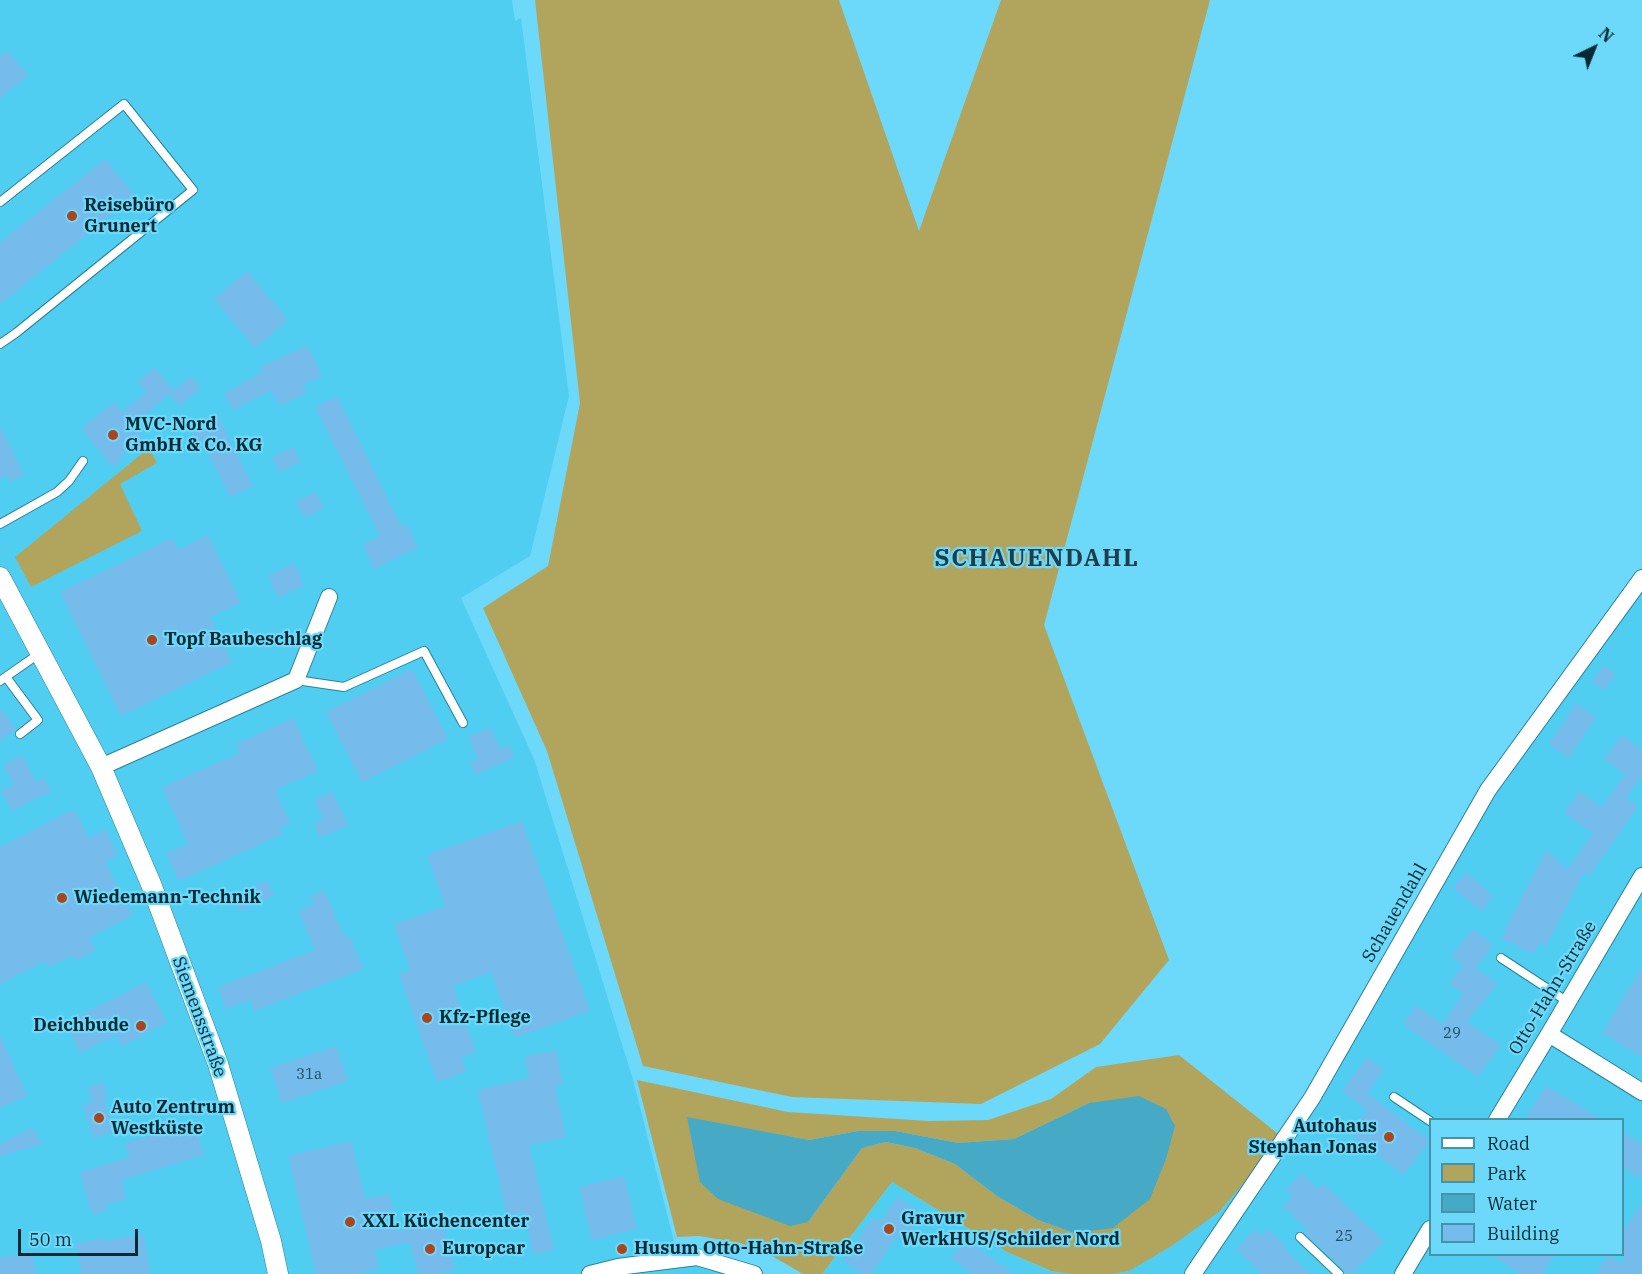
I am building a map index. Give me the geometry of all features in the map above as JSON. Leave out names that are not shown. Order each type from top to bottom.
[{"type":"street","name":"Siemensstraße","points":[[0,577],[101,767],[151,884],[218,1064],[271,1241],[278,1274]]},
{"type":"street","name":"Schauendahl","points":[[1193,1274],[1312,1098],[1488,790],[1642,578]]},
{"type":"street","points":[[101,767],[296,680],[330,597]]},
{"type":"street","name":"Otto-Hahn-Straße","points":[[1498,1118],[1550,1034],[1642,876]]},
{"type":"street","points":[[1550,1034],[1642,1092]]},
{"type":"street","points":[[1406,1273],[1429,1232]]},
{"type":"street","points":[[590,1274],[618,1267],[697,1257],[754,1274]]},
{"type":"lane","points":[[0,202],[124,104],[193,190],[0,344]]},
{"type":"lane","points":[[0,524],[57,492],[69,480],[82,461]]},
{"type":"lane","points":[[296,680],[344,687],[424,651],[463,723]]},
{"type":"lane","points":[[20,734],[38,720],[3,679],[40,653]]},
{"type":"lane","points":[[1500,958],[1568,1002]]},
{"type":"lane","points":[[1394,1097],[1429,1120]]},
{"type":"lane","points":[[1300,1237],[1339,1274]]},
{"type":"shaded area","points":[[0,0],[512,0],[515,21],[521,18],[569,396],[530,556],[461,598],[534,759],[634,1083],[680,1265],[695,1264],[730,1274],[0,1274]]},
{"type":"shaded area","points":[[1642,587],[1642,1274],[1113,1274],[1129,1271],[1282,1137],[1500,784]]},
{"type":"shaded area","points":[[892,1182],[1007,1252],[1050,1271],[1070,1274],[822,1274]]},
{"type":"green space","points":[[535,0],[839,0],[919,231],[1001,0],[1210,0],[1044,625],[1169,960],[1100,1044],[981,1104],[792,1097],[643,1066],[547,751],[483,608],[548,566],[580,403]]},
{"type":"green space","points":[[149,448],[157,463],[120,484],[142,531],[31,587],[15,557]]},
{"type":"green space","points":[[1179,1055],[1282,1137],[1220,1211],[1173,1245],[1129,1271],[1113,1274],[1070,1274],[1051,1271],[1007,1252],[892,1182],[822,1274],[803,1274],[772,1256],[740,1243],[699,1236],[677,1237],[637,1080],[788,1112],[929,1121],[988,1120],[1051,1099],[1096,1067]],"holes":[[[1089,1103],[1074,1233],[1038,1220],[997,1196],[955,1164],[915,1148],[886,1142],[862,1148],[808,1222],[687,1118],[809,1140],[858,1131],[895,1131],[958,1143],[1014,1139]]]},
{"type":"water","points":[[1139,1096],[1166,1109],[1175,1126],[1166,1159],[1150,1199],[1113,1228],[1074,1233],[1038,1220],[997,1196],[955,1164],[915,1148],[886,1142],[862,1148],[808,1222],[790,1226],[718,1199],[700,1182],[687,1117],[809,1140],[858,1131],[895,1131],[958,1143],[1014,1139],[1089,1103]]},
{"type":"building","points":[[7,51],[28,75],[0,98],[0,57]]},
{"type":"building","name":"Reisebüro Grunert","points":[[105,159],[135,196],[0,304],[0,242]]},
{"type":"building","points":[[247,271],[288,320],[255,348],[214,299]]},
{"type":"building","points":[[307,345],[322,376],[303,385],[307,393],[279,406],[271,390],[233,410],[224,393],[262,372],[260,367]]},
{"type":"building","name":"MVC-Nord GmbH & Co. KG","points":[[154,367],[174,390],[133,425],[143,437],[120,457],[122,460],[113,467],[81,429],[113,402],[122,412],[146,392],[137,382]]},
{"type":"building","points":[[191,376],[201,388],[179,406],[169,395]]},
{"type":"building","points":[[337,396],[401,526],[406,524],[418,547],[374,569],[363,545],[380,536],[315,407]]},
{"type":"building","points":[[216,413],[253,486],[230,497],[202,441],[198,443],[189,426]]},
{"type":"building","points":[[0,425],[24,475],[10,482],[7,475],[0,479]]},
{"type":"building","points":[[293,447],[300,462],[279,472],[272,457]]},
{"type":"building","points":[[315,492],[324,508],[305,518],[296,502]]},
{"type":"building","name":"Topf Baubeschlag","points":[[208,535],[241,603],[210,617],[232,662],[121,716],[60,592],[172,538],[178,550]]},
{"type":"building","points":[[294,563],[304,585],[278,598],[268,576]]},
{"type":"building","points":[[1604,665],[1616,674],[1604,690],[1592,682]]},
{"type":"building","points":[[412,669],[448,739],[362,782],[326,712]]},
{"type":"building","points":[[1576,703],[1596,717],[1569,758],[1549,744]]},
{"type":"building","points":[[0,708],[16,729],[0,741]]},
{"type":"building","points":[[293,718],[318,771],[275,790],[290,823],[280,828],[283,834],[179,881],[166,853],[188,844],[162,787],[240,753],[236,744]]},
{"type":"building","points":[[490,727],[500,749],[509,745],[514,757],[475,775],[469,763],[478,759],[468,737]]},
{"type":"building","points":[[1622,735],[1642,750],[1642,776],[1626,798],[1638,806],[1589,876],[1584,872],[1546,946],[1539,943],[1533,954],[1501,938],[1546,850],[1567,869],[1593,833],[1564,813],[1579,791],[1602,807],[1625,774],[1604,759]]},
{"type":"building","points":[[22,755],[36,782],[44,778],[51,791],[12,811],[1,791],[14,784],[3,765]]},
{"type":"building","points":[[332,791],[348,825],[320,838],[314,824],[323,819],[314,800]]},
{"type":"building","name":"Wiedemann-Technik","points":[[74,809],[89,838],[105,829],[118,855],[105,862],[133,915],[89,938],[96,950],[75,961],[72,955],[48,967],[45,961],[0,984],[0,847]]},
{"type":"building","points":[[522,821],[590,1011],[520,1036],[514,1036],[491,972],[453,986],[476,1052],[461,1057],[466,1072],[437,1082],[399,974],[410,970],[394,924],[445,906],[427,855]]},
{"type":"building","points":[[1466,872],[1493,896],[1481,911],[1453,888]]},
{"type":"building","points":[[267,881],[274,896],[239,911],[232,896]]},
{"type":"building","points":[[324,890],[345,938],[350,936],[363,969],[254,1011],[250,1000],[226,1009],[218,987],[315,950],[298,911],[314,904],[310,896]]},
{"type":"building","points":[[1473,929],[1493,945],[1476,968],[1497,984],[1467,1022],[1501,1045],[1478,1077],[1403,1024],[1416,1005],[1442,1024],[1463,994],[1449,983],[1463,965],[1451,956]]},
{"type":"building","points":[[1642,967],[1642,1057],[1602,1033]]},
{"type":"building","points":[[146,982],[167,1023],[122,1046],[116,1035],[80,1053],[65,1023]]},
{"type":"building","points":[[0,1035],[27,1096],[0,1108]]},
{"type":"building","points":[[336,1046],[348,1081],[282,1103],[270,1068]]},
{"type":"building","points":[[556,1050],[563,1084],[555,1086],[566,1137],[529,1145],[554,1250],[533,1254],[524,1212],[507,1216],[478,1090],[529,1078],[524,1057]]},
{"type":"building","name":"Autohaus Stephan Jonas","points":[[1367,1057],[1384,1070],[1367,1093],[1429,1140],[1403,1175],[1349,1133],[1367,1110],[1342,1091]]},
{"type":"building","name":"Auto Zentrum Westküste","points":[[103,1082],[108,1098],[104,1099],[114,1131],[93,1138],[83,1105],[92,1102],[88,1087]]},
{"type":"building","points":[[1546,1086],[1600,1118],[1526,1118]]},
{"type":"building","points":[[194,1122],[204,1155],[121,1180],[126,1199],[105,1205],[107,1210],[92,1215],[80,1172],[129,1157],[125,1143]]},
{"type":"building","points":[[32,1127],[42,1144],[0,1156],[0,1144]]},
{"type":"building","points":[[1624,1133],[1642,1144],[1642,1179],[1624,1168]]},
{"type":"building","name":"XXL Küchencenter","points":[[351,1141],[365,1199],[389,1194],[398,1231],[441,1219],[455,1269],[437,1274],[418,1274],[409,1242],[375,1250],[379,1269],[356,1274],[316,1274],[288,1156]]},
{"type":"building","points":[[1302,1173],[1318,1189],[1324,1184],[1384,1241],[1352,1274],[1348,1274],[1304,1232],[1307,1229],[1283,1206],[1293,1196],[1286,1189]]},
{"type":"building","points":[[624,1176],[637,1229],[592,1240],[579,1187]]},
{"type":"building","name":"Gravur WerkHUS/Schilder Nord","points":[[897,1197],[923,1214],[904,1242],[896,1237],[871,1274],[863,1274],[843,1261],[873,1217],[880,1222]]},
{"type":"building","points":[[1642,1202],[1642,1274],[1596,1274],[1607,1256],[1623,1264],[1624,1230]]},
{"type":"building","points":[[1255,1229],[1262,1236],[1268,1229],[1310,1274],[1262,1274],[1236,1249]]},
{"type":"building","points":[[143,1234],[150,1274],[81,1274],[76,1243]]},
{"type":"building","points":[[965,1239],[1014,1274],[973,1274],[951,1258]]},
{"type":"building","points":[[32,1252],[36,1274],[0,1274],[0,1258]]},
{"type":"building","points":[[1493,1256],[1554,1256],[1542,1274],[1521,1274]]},
{"type":"place","name":"Reisebüro Grunert","points":[[72,216]]},
{"type":"place","name":"MVC-Nord GmbH & Co. KG","points":[[113,435]]},
{"type":"place","name":"Topf Baubeschlag","points":[[152,640]]},
{"type":"place","name":"Wiedemann-Technik","points":[[62,898]]},
{"type":"place","name":"Kfz-Pflege","points":[[427,1018]]},
{"type":"place","name":"Deichbude","points":[[141,1026]]},
{"type":"place","name":"Auto Zentrum Westküste","points":[[99,1118]]},
{"type":"place","name":"Autohaus Stephan Jonas","points":[[1389,1137]]},
{"type":"place","name":"XXL Küchencenter","points":[[350,1222]]},
{"type":"place","name":"Gravur WerkHUS/Schilder Nord","points":[[889,1229]]},
{"type":"place","name":"Europcar","points":[[430,1249]]},
{"type":"place","name":"Husum Otto-Hahn-Straße","points":[[622,1249]]},
{"type":"district","name":"SCHAUENDAHL","points":[[1037,559]]}]
